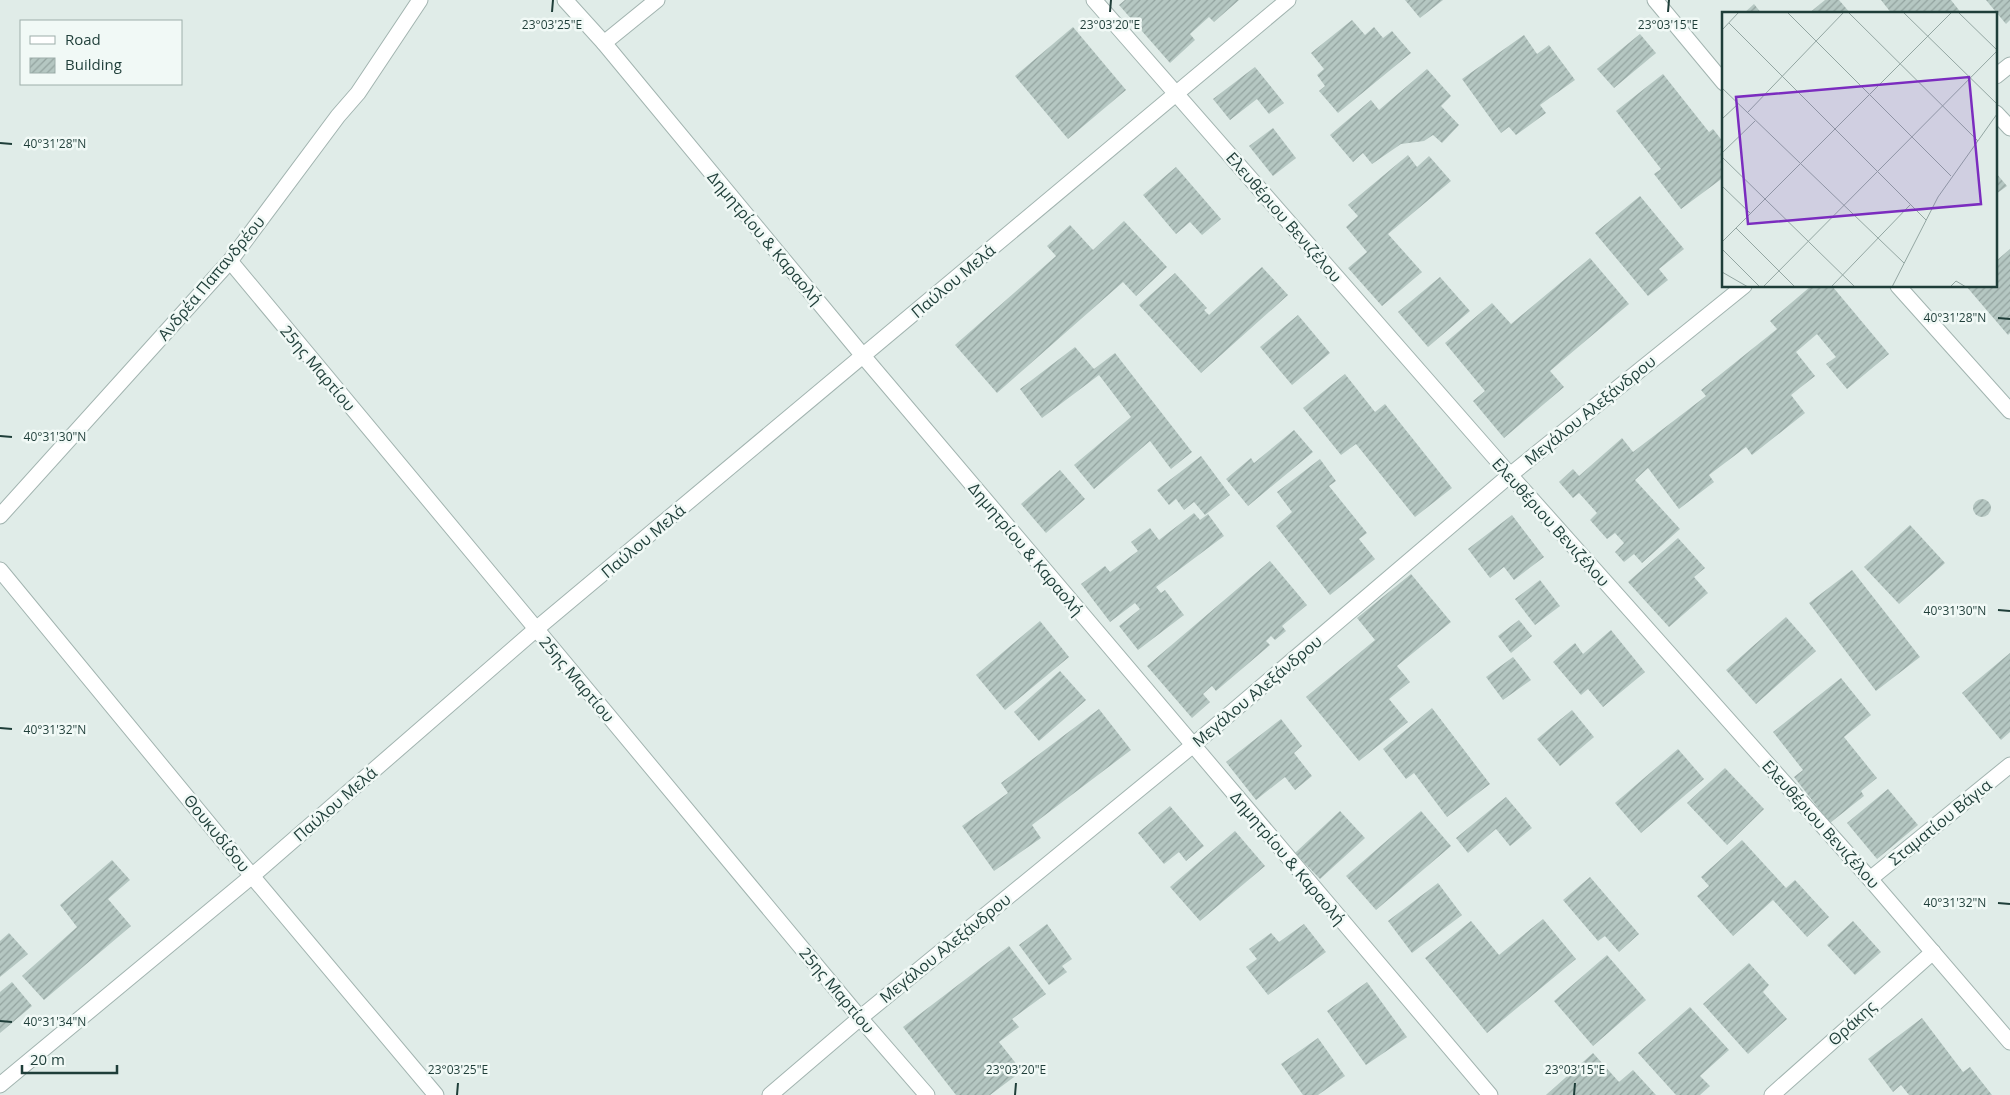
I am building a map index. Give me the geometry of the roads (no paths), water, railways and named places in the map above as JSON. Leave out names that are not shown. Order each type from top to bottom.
[{"type":"street","name":"Ανδρέα Παπανδρέου","points":[[0,516],[230,261],[338,116],[358,93],[420,0]]},
{"type":"street","name":"Δημητρίου & Καραολή","points":[[565,0],[604,43],[864,357],[1192,746],[1490,1095]]},
{"type":"street","points":[[604,43],[657,0]]},
{"type":"street","name":"Ελευθέριου Βενιζέλου","points":[[1094,0],[1510,475],[2008,1035]]},
{"type":"street","name":"Παύλου Μελά","points":[[0,1084],[252,876],[536,630],[1288,0]]},
{"type":"street","points":[[1655,0],[1722,81]]},
{"type":"street","points":[[1998,74],[2010,65]]},
{"type":"street","points":[[1998,115],[2010,128]]},
{"type":"street","name":"25ης Μαρτίου","points":[[230,261],[860,1018],[927,1095]]},
{"type":"street","name":"Μεγάλου Αλεξάνδρου","points":[[770,1095],[860,1018],[1192,746],[1510,475],[1742,288]]},
{"type":"street","points":[[1900,288],[2010,411]]},
{"type":"street","name":"Θουκυδίδου","points":[[0,570],[252,876],[436,1095]]},
{"type":"street","name":"Σταματίου Βάγια","points":[[1870,879],[2010,765]]},
{"type":"street","name":"Θράκης","points":[[1772,1095],[1933,952]]},
{"type":"street","points":[[0,1084],[9,1095]]}]
